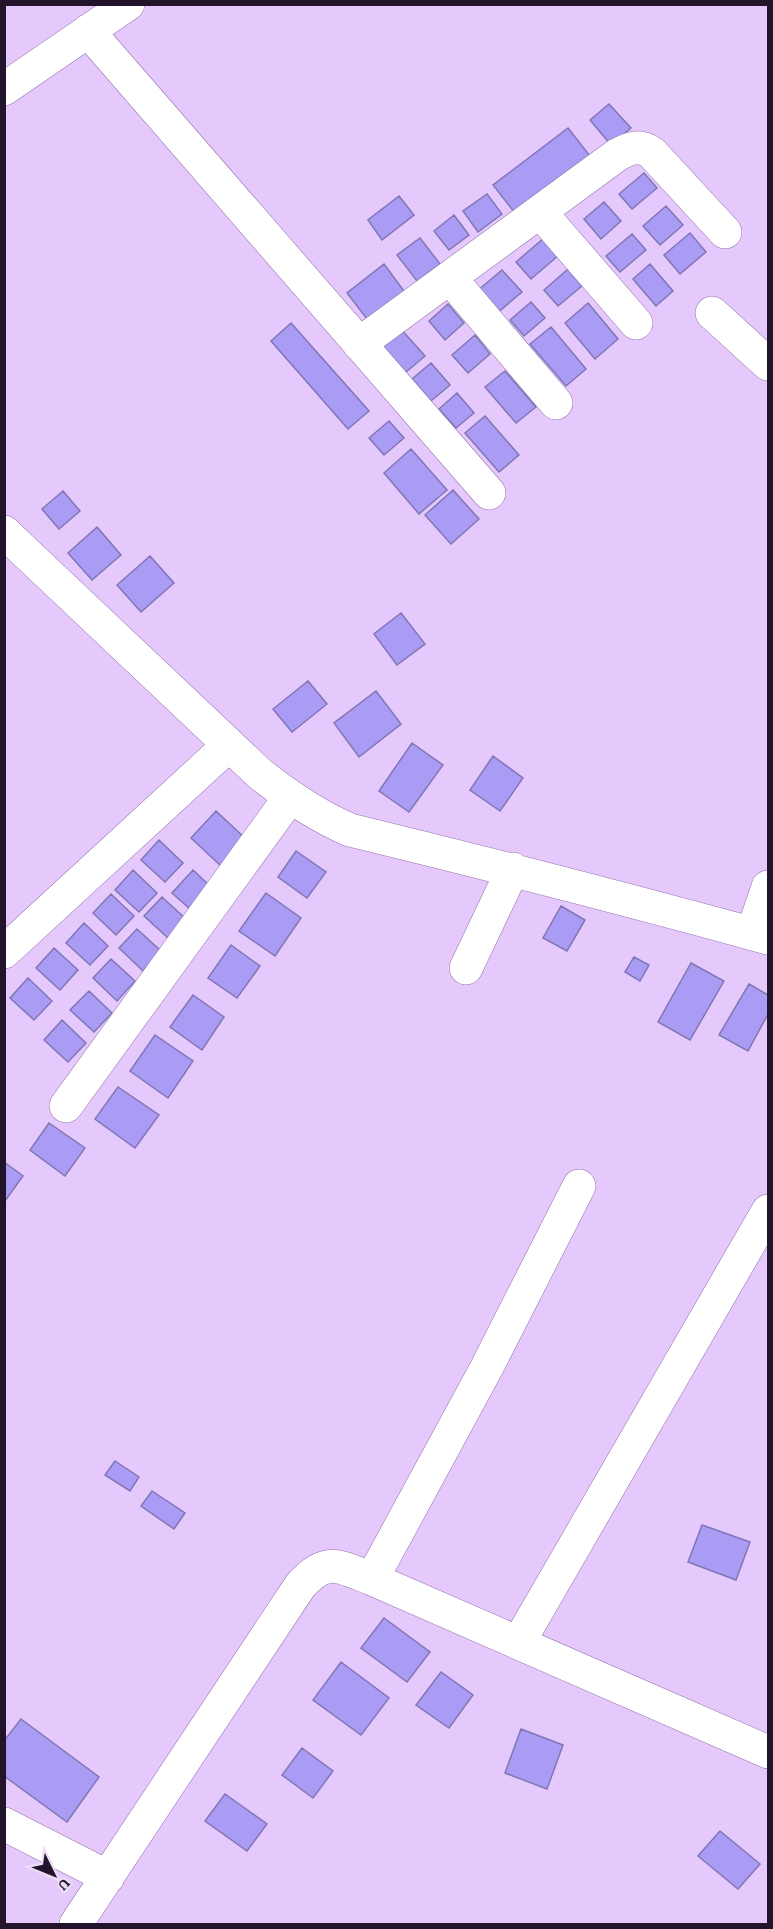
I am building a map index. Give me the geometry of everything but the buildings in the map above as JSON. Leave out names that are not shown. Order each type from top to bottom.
[{"type":"street","points":[[4,89],[128,4]]},
{"type":"street","points":[[88,31],[489,493]]},
{"type":"street","points":[[359,344],[617,155],[636,147],[649,150],[725,232]]},
{"type":"street","points":[[540,212],[636,323]]},
{"type":"street","points":[[450,278],[556,403]]},
{"type":"street","points":[[712,313],[768,364]]},
{"type":"street","points":[[4,532],[260,774],[290,797],[333,823],[350,830],[513,869],[760,936],[768,887]]},
{"type":"street","points":[[4,952],[229,745]]},
{"type":"street","points":[[66,1106],[290,797]]},
{"type":"street","points":[[466,968],[513,869]]},
{"type":"street","points":[[372,1580],[487,1367],[579,1186]]},
{"type":"street","points":[[519,1642],[768,1211]]},
{"type":"street","points":[[76,1924],[300,1586],[311,1573],[320,1568],[332,1566],[344,1568],[768,1752]]},
{"type":"street","points":[[4,1824],[108,1877]]}]
